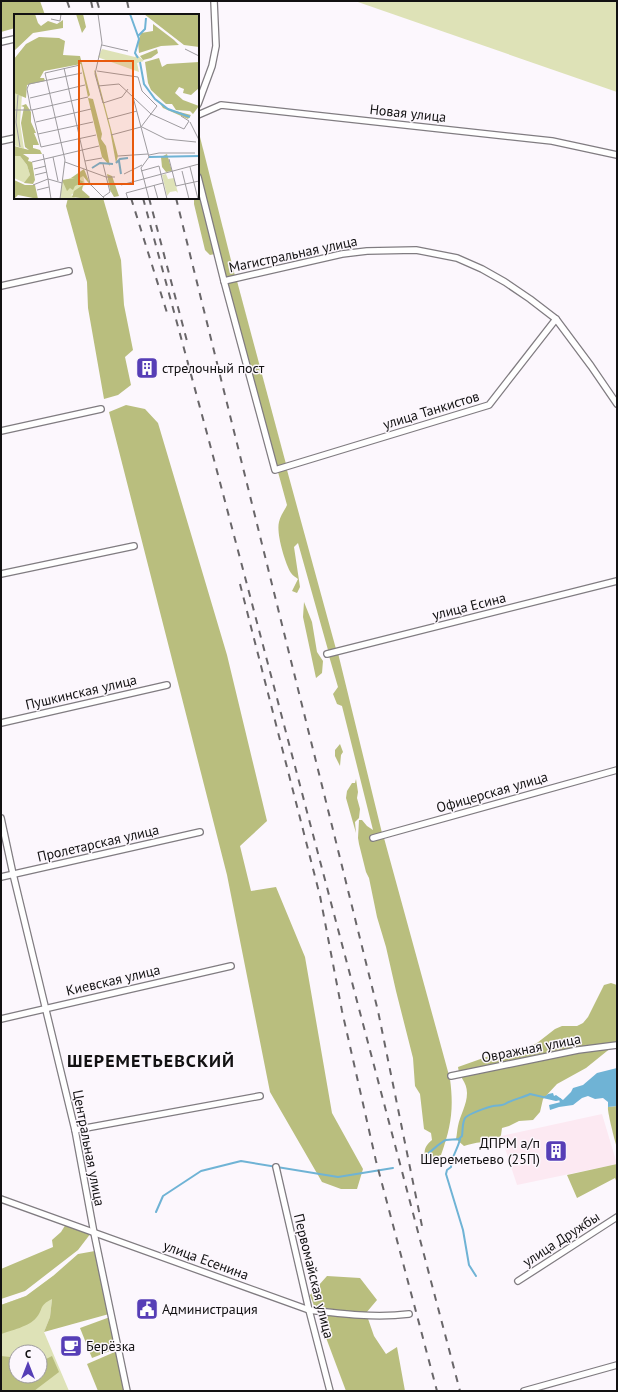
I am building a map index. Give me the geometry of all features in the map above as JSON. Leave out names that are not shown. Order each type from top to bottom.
[{"type":"street","points":[[199,101],[212,66],[216,46],[214,1]]},
{"type":"street","points":[[1,42],[14,40]]},
{"type":"street","name":"Новая улица","points":[[199,115],[222,105],[552,141],[617,155]]},
{"type":"street","points":[[1,141],[14,138]]},
{"type":"street","points":[[199,181],[224,281]]},
{"type":"street","name":"Магистральная улица","points":[[224,281],[342,254],[385,250],[416,250],[457,258],[482,269],[530,299],[556,319],[592,366],[617,404]]},
{"type":"street","points":[[1,286],[69,271]]},
{"type":"street","name":"улица Танкистов","points":[[224,281],[275,470],[489,405],[556,319]]},
{"type":"street","points":[[1,431],[101,409]]},
{"type":"street","points":[[1,574],[134,546]]},
{"type":"street","name":"улица Есина","points":[[327,654],[617,581]]},
{"type":"street","name":"Пушкинская улица","points":[[1,723],[167,685]]},
{"type":"street","name":"Офицерская улица","points":[[373,838],[617,770]]},
{"type":"street","name":"Центральная улица","points":[[1,818],[13,874],[75,1130],[94,1233],[127,1391]]},
{"type":"street","name":"Пролетарская улица","points":[[1,877],[200,832]]},
{"type":"street","name":"Киевская улица","points":[[1,1019],[231,966]]},
{"type":"street","name":"Овражная улица","points":[[451,1076],[578,1050],[617,1045]]},
{"type":"street","points":[[75,1130],[260,1096]]},
{"type":"street","name":"Первомайская улица","points":[[276,1167],[309,1310],[330,1391]]},
{"type":"street","name":"улица Есенина","points":[[1,1199],[309,1310],[351,1315],[397,1316],[409,1314]]},
{"type":"street","name":"улица Дружбы","points":[[518,1281],[617,1217]]},
{"type":"street","points":[[524,1391],[617,1365]]},
{"type":"shaded area","points":[[602,1114],[617,1164],[517,1185],[501,1136]]},
{"type":"green space","points":[[1,1],[40,1],[45,14],[14,14],[14,28],[1,32]]},
{"type":"green space","points":[[355,1],[617,1],[617,92]]},
{"type":"green space","points":[[199,133],[235,276],[226,278],[199,171]]},
{"type":"green space","points":[[199,189],[215,254],[210,255],[205,250],[194,199],[199,199]]},
{"type":"green space","points":[[68,199],[103,199],[121,260],[124,305],[133,350],[125,357],[131,385],[118,395],[104,399],[88,308],[87,282],[66,206]]},
{"type":"green space","points":[[237,281],[286,464],[277,466],[227,283]]},
{"type":"green space","points":[[126,405],[145,409],[158,423],[227,655],[267,821],[240,846],[251,891],[276,887],[305,957],[332,1113],[363,1169],[357,1189],[341,1189],[322,1182],[270,1092],[227,875],[109,412]]},
{"type":"green space","points":[[287,470],[336,649],[328,650],[298,543],[294,547],[300,587],[297,593],[292,591],[298,579],[291,573],[286,562],[278,527],[280,518],[287,505],[278,472]]},
{"type":"green space","points":[[304,602],[312,622],[317,652],[323,661],[322,673],[316,678],[303,617]]},
{"type":"green space","points":[[338,653],[382,833],[370,836],[371,841],[384,838],[450,1079],[452,1109],[444,1145],[441,1155],[426,1160],[425,1151],[426,1146],[432,1140],[431,1133],[424,1129],[420,1094],[415,1086],[413,1058],[386,947],[377,917],[369,878],[359,844],[359,820],[362,820],[373,830],[342,706],[337,704],[333,694],[338,687],[329,656]]},
{"type":"green space","points":[[340,744],[343,752],[341,755],[340,766],[335,756],[335,750]]},
{"type":"green space","points":[[356,779],[358,792],[357,798],[360,809],[359,818],[355,822],[356,833],[346,798],[347,791],[352,783],[355,783]]},
{"type":"green space","points":[[611,983],[617,985],[617,1043],[586,1068],[557,1084],[543,1099],[540,1112],[533,1120],[519,1121],[502,1128],[499,1139],[464,1146],[456,1139],[467,1093],[466,1085],[458,1067],[489,1056],[504,1059],[519,1055],[555,1029],[562,1026],[577,1026],[583,1023],[588,1017],[604,985]]},
{"type":"green space","points":[[617,1106],[617,1148],[608,1107]]},
{"type":"green space","points":[[617,1164],[617,1183],[615,1178],[577,1198],[567,1175]]},
{"type":"green space","points":[[66,1224],[91,1233],[78,1250],[25,1291],[1,1299],[1,1269],[53,1247],[52,1240],[61,1232]]},
{"type":"green space","points":[[95,1251],[109,1314],[44,1332],[50,1317],[52,1299],[43,1306],[33,1321],[20,1328],[1,1334],[1,1305],[26,1296],[53,1276],[78,1254]]},
{"type":"green space","points":[[53,1276],[50,1317],[44,1332],[69,1391],[1,1391],[1,1305],[26,1296]]},
{"type":"green space","points":[[327,1276],[360,1278],[377,1300],[366,1313],[374,1336],[386,1354],[397,1347],[405,1391],[346,1391],[310,1295]]},
{"type":"green space","points":[[110,1317],[115,1349],[92,1358],[80,1328]]},
{"type":"green space","points":[[117,1351],[126,1391],[98,1391],[87,1364]]},
{"type":"green space","points":[[1,1356],[8,1357],[8,1384],[43,1384],[34,1391],[1,1391]]},
{"type":"green space","points":[[52,1356],[59,1372],[48,1380],[48,1358]]},
{"type":"water","points":[[617,1068],[617,1106],[608,1107],[608,1102],[603,1098],[595,1099],[588,1096],[582,1098],[573,1105],[550,1110],[549,1105],[561,1102],[560,1099],[556,1100],[544,1097],[548,1094],[553,1093],[554,1096],[556,1095],[563,1100],[573,1088],[583,1085],[597,1073]]},
{"type":"waterway","points":[[422,1160],[444,1141],[459,1139],[462,1136],[465,1118],[478,1111],[493,1106],[504,1105],[530,1094],[556,1100],[560,1099],[561,1103]]},
{"type":"waterway","points":[[460,1139],[451,1167],[447,1170],[446,1174],[463,1230],[469,1265],[476,1276]]},
{"type":"waterway","points":[[156,1212],[163,1196],[201,1171],[241,1161],[338,1177],[393,1168]]},
{"type":"railway","points":[[67,1],[72,14]]},
{"type":"railway","points":[[91,1],[94,14]]},
{"type":"railway","points":[[97,1],[101,14]]},
{"type":"railway","points":[[127,1],[130,14]]},
{"type":"railway","points":[[131,199],[168,316]]},
{"type":"railway","points":[[143,199],[208,437],[460,1391]]},
{"type":"railway","points":[[149,199],[188,345]]},
{"type":"railway","points":[[176,199],[378,1011],[423,1231]]},
{"type":"railway","points":[[240,584],[320,896],[342,1011],[376,1161],[437,1391]]},
{"type":"place","name":"стрелочный пост","points":[[147,368]]},
{"type":"place","name":"ДПРМ а/п Шереметьево (25П)","points":[[556,1151]]},
{"type":"place","name":"Администрация","points":[[147,1309]]},
{"type":"place","name":"Берёзка","points":[[71,1346]]},
{"type":"district","name":"ШЕРЕМЕТЬЕВСКИЙ","points":[[151,1060]]}]
